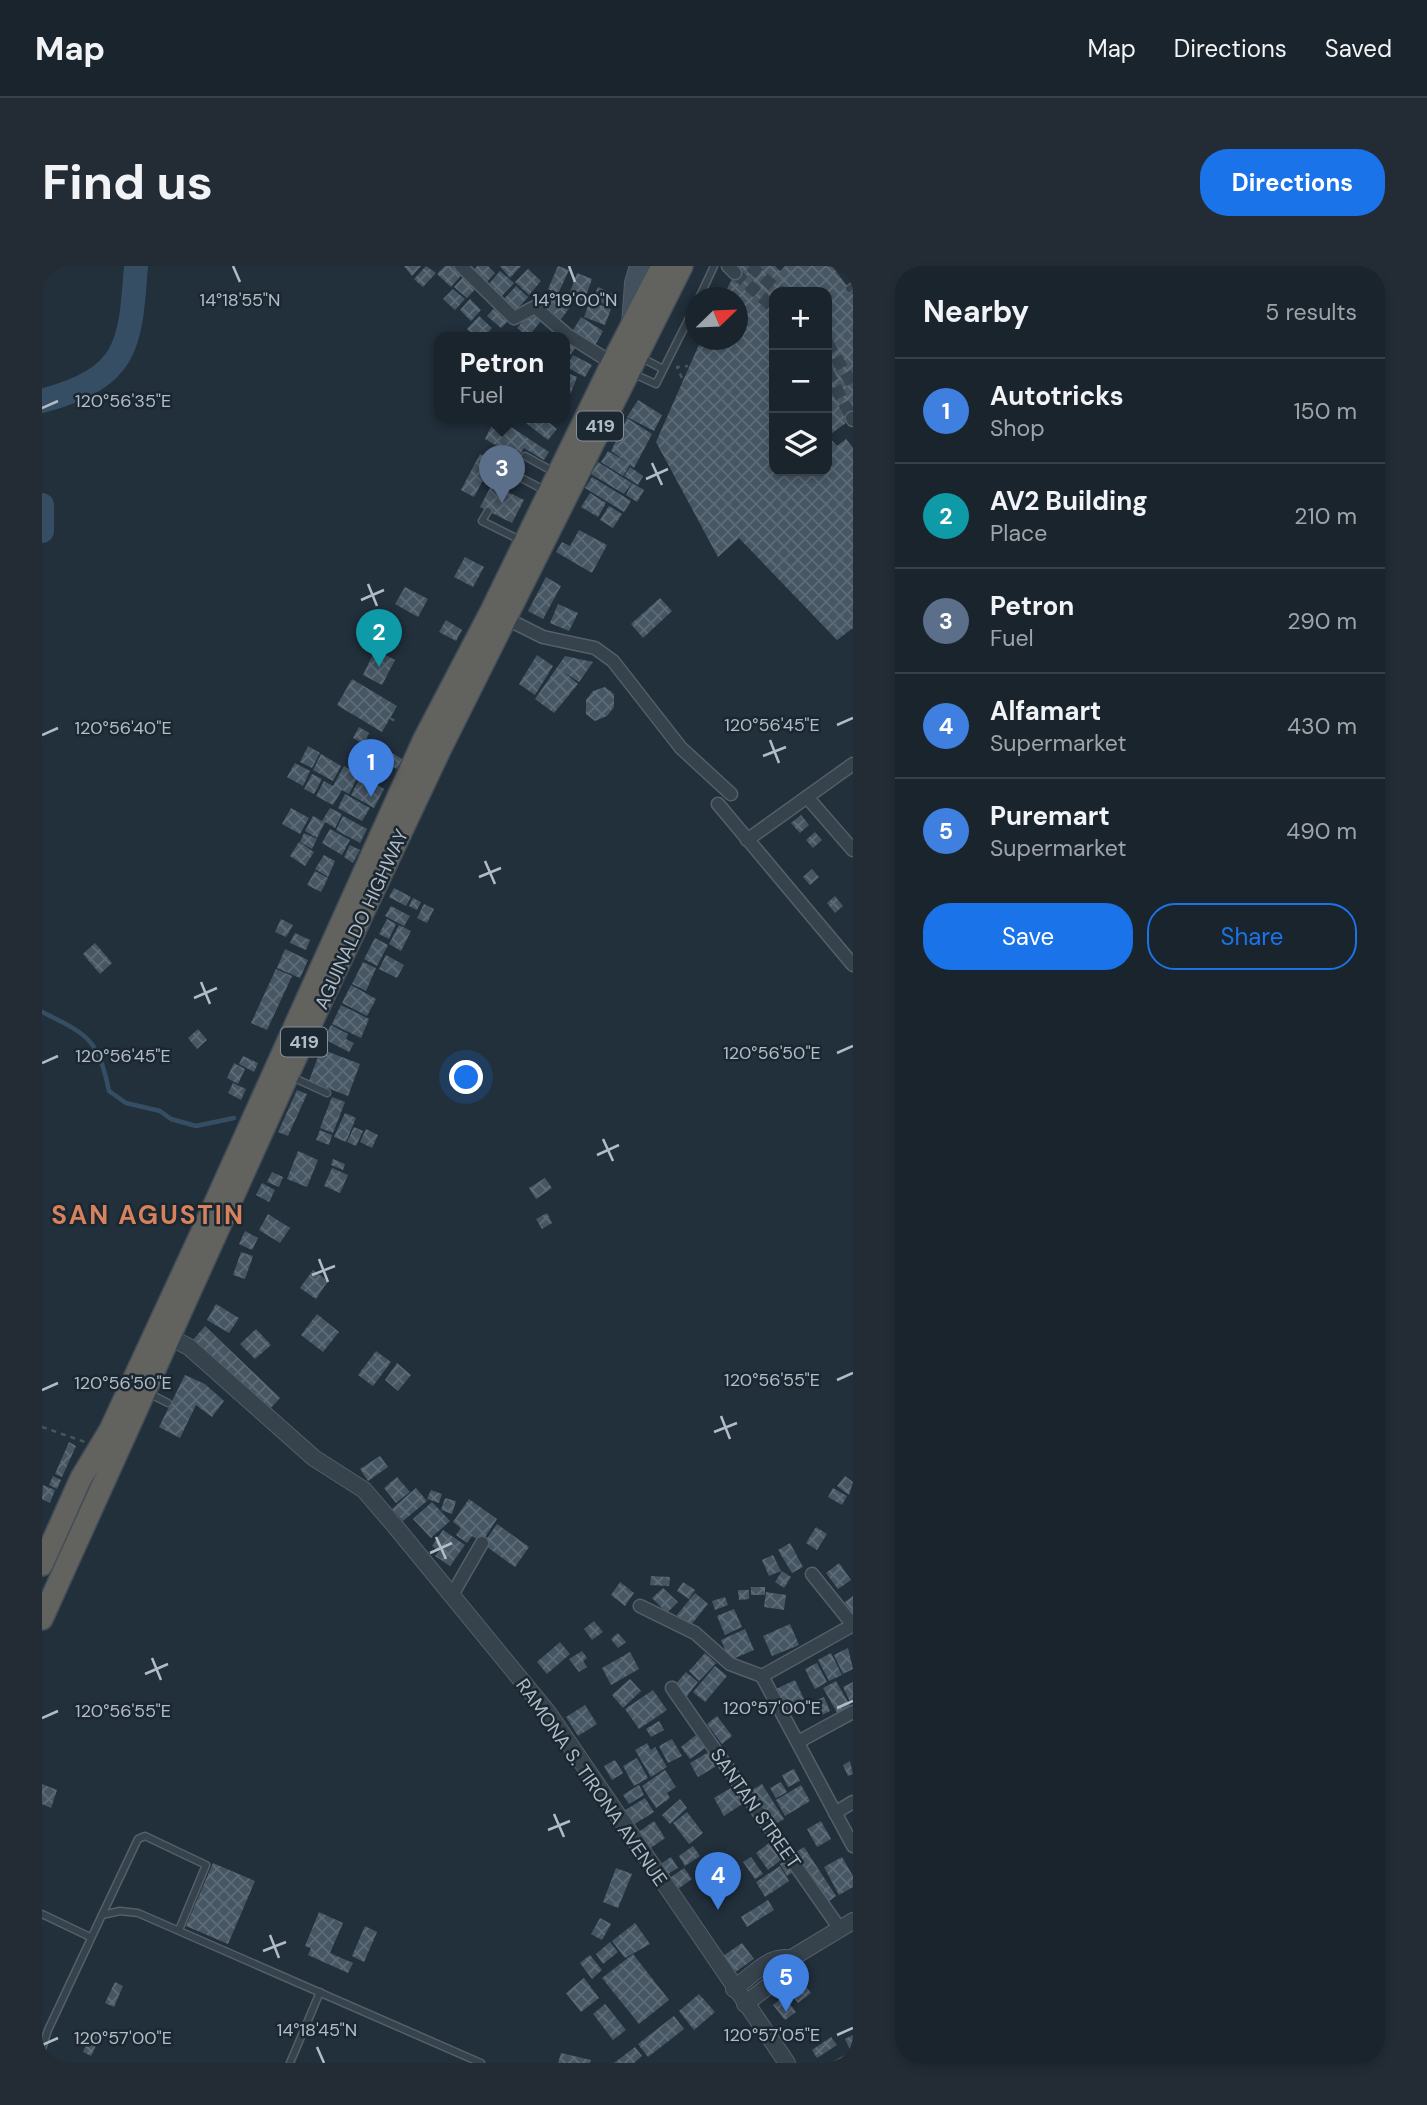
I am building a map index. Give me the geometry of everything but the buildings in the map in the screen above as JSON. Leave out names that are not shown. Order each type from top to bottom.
[{"type":"highway","name":"AGUINALDO HIGHWAY","points":[[625,363],[630,328],[662,266]]},
{"type":"highway","name":"AGUINALDO HIGHWAY","points":[[42,1565],[81,1478],[162,1333],[433,744],[560,487],[625,363],[682,266]]},
{"type":"highway","name":"AGUINALDO HIGHWAY","points":[[499,615],[524,542],[560,487]]},
{"type":"highway","name":"AGUINALDO HIGHWAY","points":[[42,1619],[145,1391],[162,1333]]},
{"type":"main road","points":[[630,328],[634,283],[639,266]]},
{"type":"street","points":[[461,266],[514,318],[535,307],[564,332]]},
{"type":"street","points":[[570,336],[625,363]]},
{"type":"street","points":[[499,615],[543,637],[595,648],[613,661],[681,748],[731,794]]},
{"type":"street","points":[[747,839],[853,764]]},
{"type":"street","points":[[807,797],[853,850]]},
{"type":"street","points":[[718,804],[853,965]]},
{"type":"street","name":"RAMONA S. TIRONA AVENUE","points":[[162,1333],[189,1347],[314,1458],[364,1490],[549,1714],[787,2063]]},
{"type":"street","points":[[452,1595],[482,1543]]},
{"type":"street","points":[[762,1675],[853,1625],[811,1574]]},
{"type":"street","points":[[640,1606],[695,1633],[730,1664],[762,1675],[853,1846]]},
{"type":"street","name":"SANTAN STREET","points":[[672,1688],[846,1925]]},
{"type":"street","points":[[797,1742],[853,1712]]},
{"type":"street","points":[[835,1813],[853,1802]]},
{"type":"street","points":[[745,2004],[784,1974],[790,1959],[846,1925]]},
{"type":"street","points":[[734,1989],[774,1959],[782,1956],[790,1959]]},
{"type":"lane","points":[[704,287],[715,266]]},
{"type":"lane","points":[[625,363],[656,384],[685,324]]},
{"type":"lane","points":[[625,363],[663,369]]},
{"type":"lane","points":[[525,456],[560,487]]},
{"type":"lane","points":[[499,488],[508,471],[560,487]]},
{"type":"lane","points":[[488,511],[482,521],[524,542]]},
{"type":"lane","points":[[282,1072],[327,1093]]},
{"type":"lane","points":[[145,1391],[168,1403]]},
{"type":"lane","points":[[42,2049],[90,1937],[138,1839],[145,1836],[206,1866],[179,1930]]},
{"type":"lane","points":[[102,1916],[120,1911],[138,1913],[481,2063]]},
{"type":"lane","points":[[42,1913],[90,1937]]},
{"type":"lane","points":[[290,2063],[320,1992]]},
{"type":"path","points":[[682,378],[677,367],[688,366]]},
{"type":"path","points":[[390,718],[395,721]]},
{"type":"path","points":[[42,1427],[99,1448]]},
{"type":"waterway","points":[[42,401],[92,381],[108,369],[119,355],[131,318],[136,266]]},
{"type":"waterway","points":[[42,505],[42,531]]},
{"type":"waterway","points":[[42,1012],[81,1033],[89,1041],[100,1060],[109,1091],[126,1103],[160,1111],[171,1119],[196,1126],[234,1118]]},
{"type":"tunnel","points":[[750,266],[774,287]]},
{"type":"tunnel","points":[[735,273],[769,304]]},
{"type":"tunnel","points":[[832,350],[853,386]]},
{"type":"tunnel","points":[[832,380],[852,418]]},
{"type":"place","name":"Petron","points":[[502,503]]},
{"type":"place","name":"AV2 Building","points":[[379,667]]},
{"type":"place","name":"Autotricks","points":[[371,797]]},
{"type":"place","name":"Alfamart","points":[[718,1910]]},
{"type":"place","name":"Puremart","points":[[786,2012]]},
{"type":"district","name":"SAN AGUSTIN","points":[[148,1215]]}]
